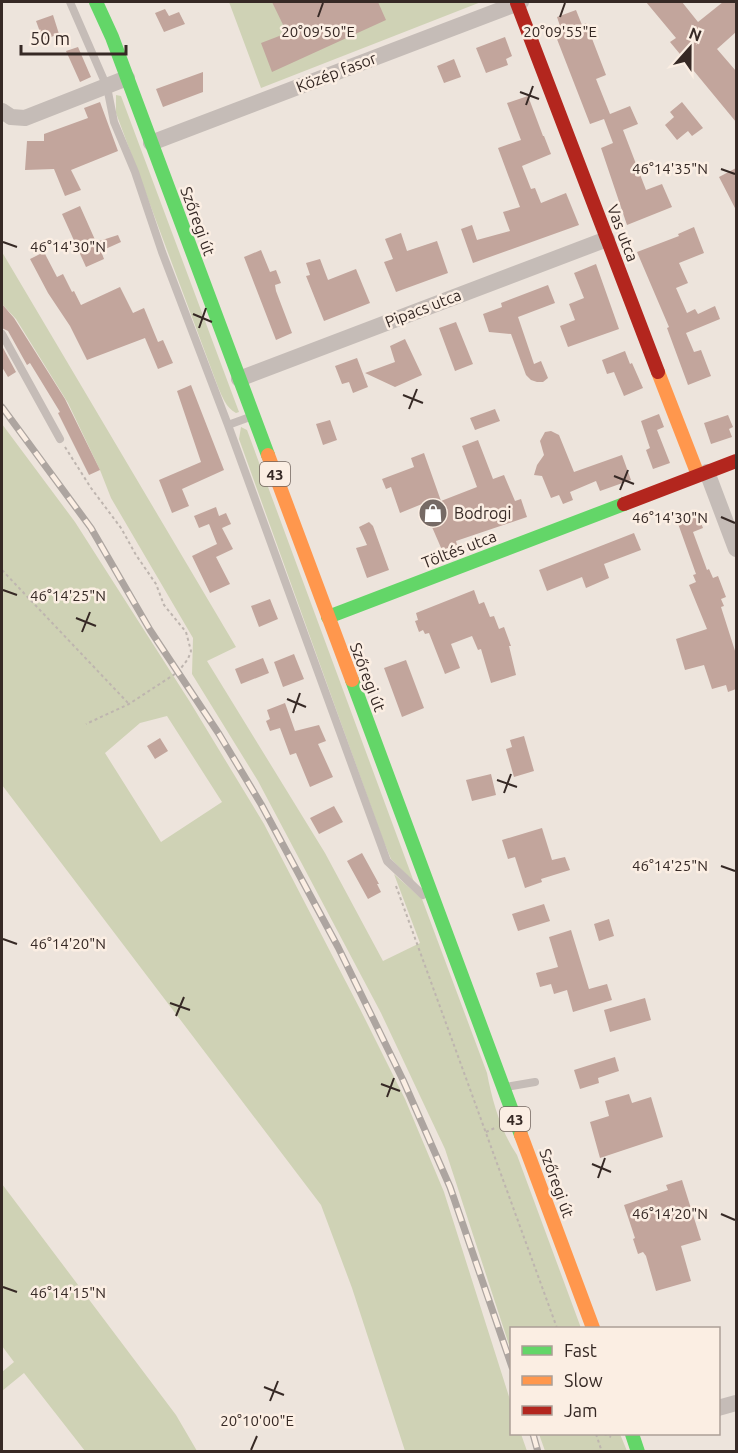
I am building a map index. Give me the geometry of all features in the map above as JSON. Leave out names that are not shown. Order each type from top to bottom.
[{"type":"main road","name":"Szőregi út","points":[[96,2],[112,37],[592,1327]]},
{"type":"main road","name":"Szőregi út","points":[[105,2],[112,37]]},
{"type":"main road","name":"Vas utca","points":[[519,2],[607,238],[703,473]]},
{"type":"main road","name":"Töltés utca","points":[[328,617],[736,461]]},
{"type":"main road","points":[[632,1435],[638,1452]]},
{"type":"street","name":"Közép fasor","points":[[151,143],[519,2]]},
{"type":"street","points":[[2,111],[11,117],[25,118],[127,78]]},
{"type":"street","name":"Pipacs utca","points":[[239,379],[607,238]]},
{"type":"street","points":[[703,473],[736,549]]},
{"type":"street","points":[[720,1407],[736,1403]]},
{"type":"lane","points":[[70,2],[107,87],[114,122],[135,172],[162,252],[228,425],[387,861],[438,910]]},
{"type":"lane","points":[[2,334],[60,439]]},
{"type":"lane","points":[[228,425],[253,416]]},
{"type":"lane","points":[[504,1088],[535,1082]]},
{"type":"path","points":[[60,439],[91,488],[121,528],[156,584],[164,605],[186,632],[191,651],[178,672],[129,704],[86,724]]},
{"type":"path","points":[[2,570],[129,704]]},
{"type":"path","points":[[396,884],[556,1327]]},
{"type":"path","points":[[486,1132],[501,1126]]},
{"type":"path","points":[[596,1435],[602,1452]]},
{"type":"green space","points":[[229,2],[481,2],[261,88]]},
{"type":"green space","points":[[116,95],[121,96],[239,412],[236,413],[230,408],[218,387],[116,113]]},
{"type":"green space","points":[[2,252],[236,647],[207,661],[325,853],[383,961],[420,943],[394,874],[422,899],[487,1073],[498,1116],[517,1155],[581,1327],[510,1327],[510,1348],[445,1149],[381,1013],[258,781],[192,674],[193,638],[111,498],[68,403],[16,319],[2,304]]},
{"type":"green space","points":[[2,424],[75,522],[190,702],[264,824],[360,1009],[405,1099],[444,1192],[510,1400],[510,1435],[521,1435],[527,1451],[405,1451],[352,1288],[321,1205],[2,785]],"holes":[[[167,716],[222,802],[161,842],[105,753],[140,723]]]},
{"type":"green space","points":[[241,427],[247,430],[414,882],[391,859],[383,840],[239,439]]},
{"type":"green space","points":[[2,1184],[176,1415],[197,1451],[85,1451],[24,1373],[2,1391],[2,1372],[14,1362],[2,1346]]},
{"type":"green space","points":[[539,1435],[620,1435],[627,1451],[545,1451]]},
{"type":"building","points":[[272,2],[378,2],[386,20],[272,72],[261,43],[287,33]]},
{"type":"building","points":[[646,2],[682,2],[698,22],[723,2],[736,2],[736,32],[717,49],[736,71],[736,122],[670,42],[676,38]]},
{"type":"building","points":[[165,9],[169,16],[179,12],[185,24],[164,32],[155,13]]},
{"type":"building","points":[[576,10],[582,25],[586,23],[606,75],[596,79],[610,114],[630,106],[638,124],[623,130],[646,190],[662,184],[672,207],[627,225],[601,148],[613,143],[604,119],[590,124],[555,34],[562,32],[557,17]]},
{"type":"building","points":[[53,15],[59,34],[43,40],[36,21]]},
{"type":"building","points":[[505,37],[512,56],[506,59],[508,65],[486,73],[476,48]]},
{"type":"building","points":[[78,47],[91,77],[80,82],[66,51]]},
{"type":"building","points":[[454,59],[461,77],[444,83],[437,66]]},
{"type":"building","points":[[203,72],[203,92],[163,107],[156,89]]},
{"type":"building","points":[[528,96],[551,154],[522,166],[531,189],[535,188],[541,203],[566,193],[579,225],[473,263],[461,229],[472,225],[477,240],[510,231],[503,212],[520,207],[498,148],[521,140],[507,103]]},
{"type":"building","points":[[100,102],[118,151],[71,170],[81,190],[65,196],[54,169],[25,170],[27,141],[44,141],[44,134],[88,118],[84,108]]},
{"type":"building","points":[[682,102],[703,128],[692,136],[688,131],[677,140],[665,125],[674,117],[670,112]]},
{"type":"building","points":[[736,168],[736,210],[719,177]]},
{"type":"building","points":[[80,206],[96,242],[118,235],[121,242],[101,251],[104,259],[86,267],[62,214]]},
{"type":"building","points":[[694,227],[704,253],[679,263],[688,283],[676,288],[687,313],[695,309],[698,314],[715,306],[720,319],[686,333],[694,352],[701,350],[711,376],[688,385],[667,328],[669,327],[637,252],[679,236],[678,234]]},
{"type":"building","points":[[401,233],[407,251],[437,241],[448,273],[396,292],[384,262],[393,259],[385,239]]},
{"type":"building","points":[[261,250],[270,272],[276,270],[281,283],[275,285],[276,291],[292,333],[276,340],[244,257]]},
{"type":"building","points":[[44,252],[57,277],[63,274],[81,305],[120,287],[133,313],[144,308],[158,342],[163,340],[173,363],[158,369],[145,338],[87,360],[70,326],[48,293],[30,259]]},
{"type":"building","points":[[320,259],[328,280],[356,269],[370,303],[324,321],[306,276],[310,275],[306,263]]},
{"type":"building","points":[[596,264],[619,329],[568,347],[560,326],[575,320],[569,304],[584,298],[574,273]]},
{"type":"building","points":[[548,285],[555,303],[518,317],[534,364],[541,361],[548,378],[543,382],[537,382],[526,375],[511,334],[489,332],[483,314],[502,307],[501,303]]},
{"type":"building","points":[[2,304],[14,318],[65,399],[100,470],[89,475],[58,413],[60,412],[30,363],[27,365],[8,331],[2,328]]},
{"type":"building","points":[[456,322],[473,364],[455,371],[439,328]]},
{"type":"building","points":[[405,339],[422,375],[395,387],[365,373],[395,362],[390,346]]},
{"type":"building","points":[[2,346],[16,372],[8,377],[2,367]]},
{"type":"building","points":[[625,351],[643,388],[624,396],[614,372],[607,374],[602,360]]},
{"type":"building","points":[[357,358],[368,387],[353,393],[349,382],[342,384],[335,366]]},
{"type":"building","points":[[191,385],[224,470],[182,489],[189,506],[172,513],[159,480],[201,462],[177,391]]},
{"type":"building","points":[[495,409],[500,421],[475,430],[470,418]]},
{"type":"building","points":[[659,414],[664,427],[657,430],[670,463],[653,469],[646,450],[650,448],[641,421]]},
{"type":"building","points":[[728,415],[733,427],[729,429],[732,437],[711,444],[704,423]]},
{"type":"building","points":[[330,420],[337,440],[323,445],[316,424]]},
{"type":"building","points":[[551,431],[559,435],[574,472],[622,455],[631,480],[600,491],[596,481],[570,492],[573,500],[563,504],[559,495],[551,498],[542,476],[534,475],[544,455],[540,441],[545,432]]},
{"type":"building","points":[[478,440],[493,479],[504,475],[515,501],[521,499],[527,517],[456,541],[457,545],[442,550],[422,504],[400,513],[391,487],[386,489],[382,479],[414,467],[411,458],[424,453],[441,501],[477,487],[462,446]]},
{"type":"building","points":[[216,507],[219,516],[226,513],[231,524],[222,528],[233,549],[216,557],[230,584],[210,593],[192,556],[217,544],[209,524],[199,528],[194,516]]},
{"type":"building","points":[[696,510],[703,528],[693,532],[707,570],[709,569],[713,578],[718,576],[726,597],[721,599],[724,606],[721,607],[736,654],[736,689],[728,692],[726,685],[712,689],[704,665],[685,670],[676,639],[707,629],[689,585],[696,582],[693,575],[696,574],[676,518]]},
{"type":"building","points":[[369,522],[373,526],[389,570],[367,578],[356,548],[367,545],[359,527]]},
{"type":"building","points":[[634,533],[641,550],[604,564],[609,578],[586,588],[582,577],[547,591],[539,570]]},
{"type":"building","points":[[474,590],[479,604],[484,602],[490,617],[494,616],[499,629],[504,627],[511,646],[509,646],[516,675],[491,683],[481,649],[478,650],[472,636],[451,644],[460,668],[445,674],[429,633],[425,634],[423,630],[419,632],[415,621],[418,620],[416,613]]},
{"type":"building","points":[[270,599],[278,619],[259,627],[251,606]]},
{"type":"building","points":[[294,654],[304,679],[283,687],[274,662]]},
{"type":"building","points":[[263,658],[269,673],[241,684],[235,669]]},
{"type":"building","points":[[406,660],[424,708],[402,717],[384,668]]},
{"type":"building","points":[[285,703],[295,731],[319,725],[326,741],[318,744],[333,777],[310,787],[296,753],[290,755],[280,728],[270,731],[266,721],[270,719],[267,710]]},
{"type":"building","points":[[524,736],[534,771],[514,777],[506,749],[512,747],[510,740]]},
{"type":"building","points":[[160,738],[168,751],[155,759],[147,746]]},
{"type":"building","points":[[491,774],[496,795],[472,801],[466,780]]},
{"type":"building","points":[[334,806],[343,822],[319,834],[310,818]]},
{"type":"building","points":[[542,828],[552,860],[565,857],[570,870],[541,879],[542,882],[525,888],[515,857],[508,859],[502,840]]},
{"type":"building","points":[[362,853],[381,892],[368,899],[347,861]]},
{"type":"building","points":[[544,904],[550,921],[518,931],[512,914]]},
{"type":"building","points":[[609,919],[614,936],[599,941],[594,924]]},
{"type":"building","points":[[571,930],[589,989],[607,984],[612,1000],[573,1012],[567,990],[554,994],[551,984],[540,987],[536,973],[558,967],[549,937]]},
{"type":"building","points":[[645,998],[651,1020],[610,1032],[604,1010]]},
{"type":"building","points":[[615,1057],[619,1071],[598,1078],[599,1083],[580,1089],[574,1070]]},
{"type":"building","points":[[629,1094],[632,1103],[651,1097],[663,1137],[600,1158],[590,1122],[609,1116],[605,1101]]},
{"type":"building","points":[[682,1180],[701,1240],[681,1246],[691,1281],[656,1291],[646,1256],[643,1252],[638,1254],[624,1205],[668,1190],[666,1185]]},
{"type":"railway","points":[[2,407],[91,528],[150,630],[219,734],[261,804],[338,947],[403,1080],[450,1187],[510,1361]]},
{"type":"railway","points":[[533,1435],[538,1452]]},
{"type":"traffic: fast","points":[[96,2],[112,37],[268,455]]},
{"type":"traffic: fast","points":[[328,617],[624,504]]},
{"type":"traffic: fast","points":[[352,680],[521,1135]]},
{"type":"traffic: fast","points":[[632,1435],[638,1452]]},
{"type":"traffic: slow","points":[[658,372],[698,475]]},
{"type":"traffic: slow","points":[[268,455],[352,680]]},
{"type":"traffic: slow","points":[[521,1135],[593,1327]]},
{"type":"traffic: jam","points":[[517,3],[658,372]]},
{"type":"traffic: jam","points":[[624,504],[736,461]]},
{"type":"place","name":"Bodrogi","points":[[433,513]]}]
